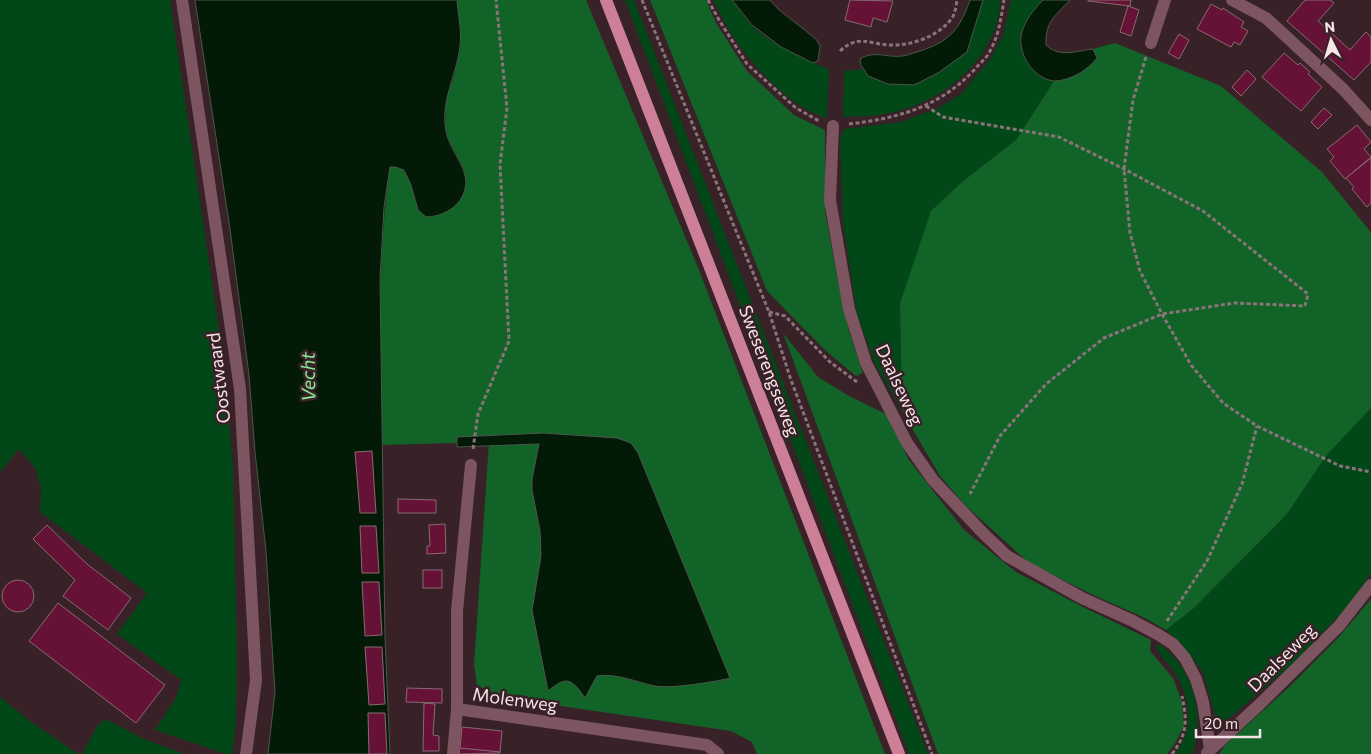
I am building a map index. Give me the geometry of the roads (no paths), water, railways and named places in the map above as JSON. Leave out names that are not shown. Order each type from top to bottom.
[{"type":"main road","name":"Sweserengseweg","points":[[606,0],[899,754]]},
{"type":"street","name":"Oostwaard","points":[[182,0],[240,389],[256,680],[246,754]]},
{"type":"street","points":[[1151,43],[1165,0]]},
{"type":"street","points":[[1232,0],[1266,18],[1343,89],[1371,120]]},
{"type":"street","name":"Daalseweg","points":[[833,126],[830,200],[849,309],[866,363],[907,443],[933,480],[983,533],[1008,556],[1082,598],[1159,635],[1173,644],[1185,658],[1196,679],[1203,702],[1208,752]]},
{"type":"street","name":"Molenweg","points":[[471,465],[457,611],[457,709],[707,745],[718,754]]},
{"type":"street","name":"Daalseweg","points":[[1208,752],[1339,626],[1371,585]]},
{"type":"street","points":[[453,754],[457,709]]},
{"type":"water","name":"Vecht","points":[[195,0],[457,0],[460,46],[447,99],[445,120],[448,139],[464,170],[466,178],[463,195],[457,204],[448,211],[437,216],[426,217],[418,210],[411,185],[404,170],[390,167],[384,207],[380,278],[385,637],[390,754],[268,754],[275,692],[266,551],[249,375],[230,229]]},
{"type":"water","points":[[732,0],[770,0],[778,9],[816,39],[820,46],[818,61],[813,63],[781,47],[752,25]]},
{"type":"water","points":[[970,0],[983,0],[967,52],[938,73],[914,85],[888,84],[868,76],[861,65],[860,59],[870,55],[906,56],[937,44],[957,27]]},
{"type":"water","points":[[1043,0],[1070,0],[1049,25],[1046,45],[1062,53],[1093,49],[1097,58],[1084,71],[1060,81],[1046,79],[1033,70],[1024,56],[1022,48],[1021,40],[1025,23]]},
{"type":"water","points":[[543,433],[617,438],[631,443],[638,453],[730,678],[692,685],[662,687],[605,675],[597,676],[585,698],[573,683],[569,681],[560,683],[548,691],[532,610],[541,556],[540,531],[532,490],[532,479],[539,444],[457,447],[457,437]]}]
